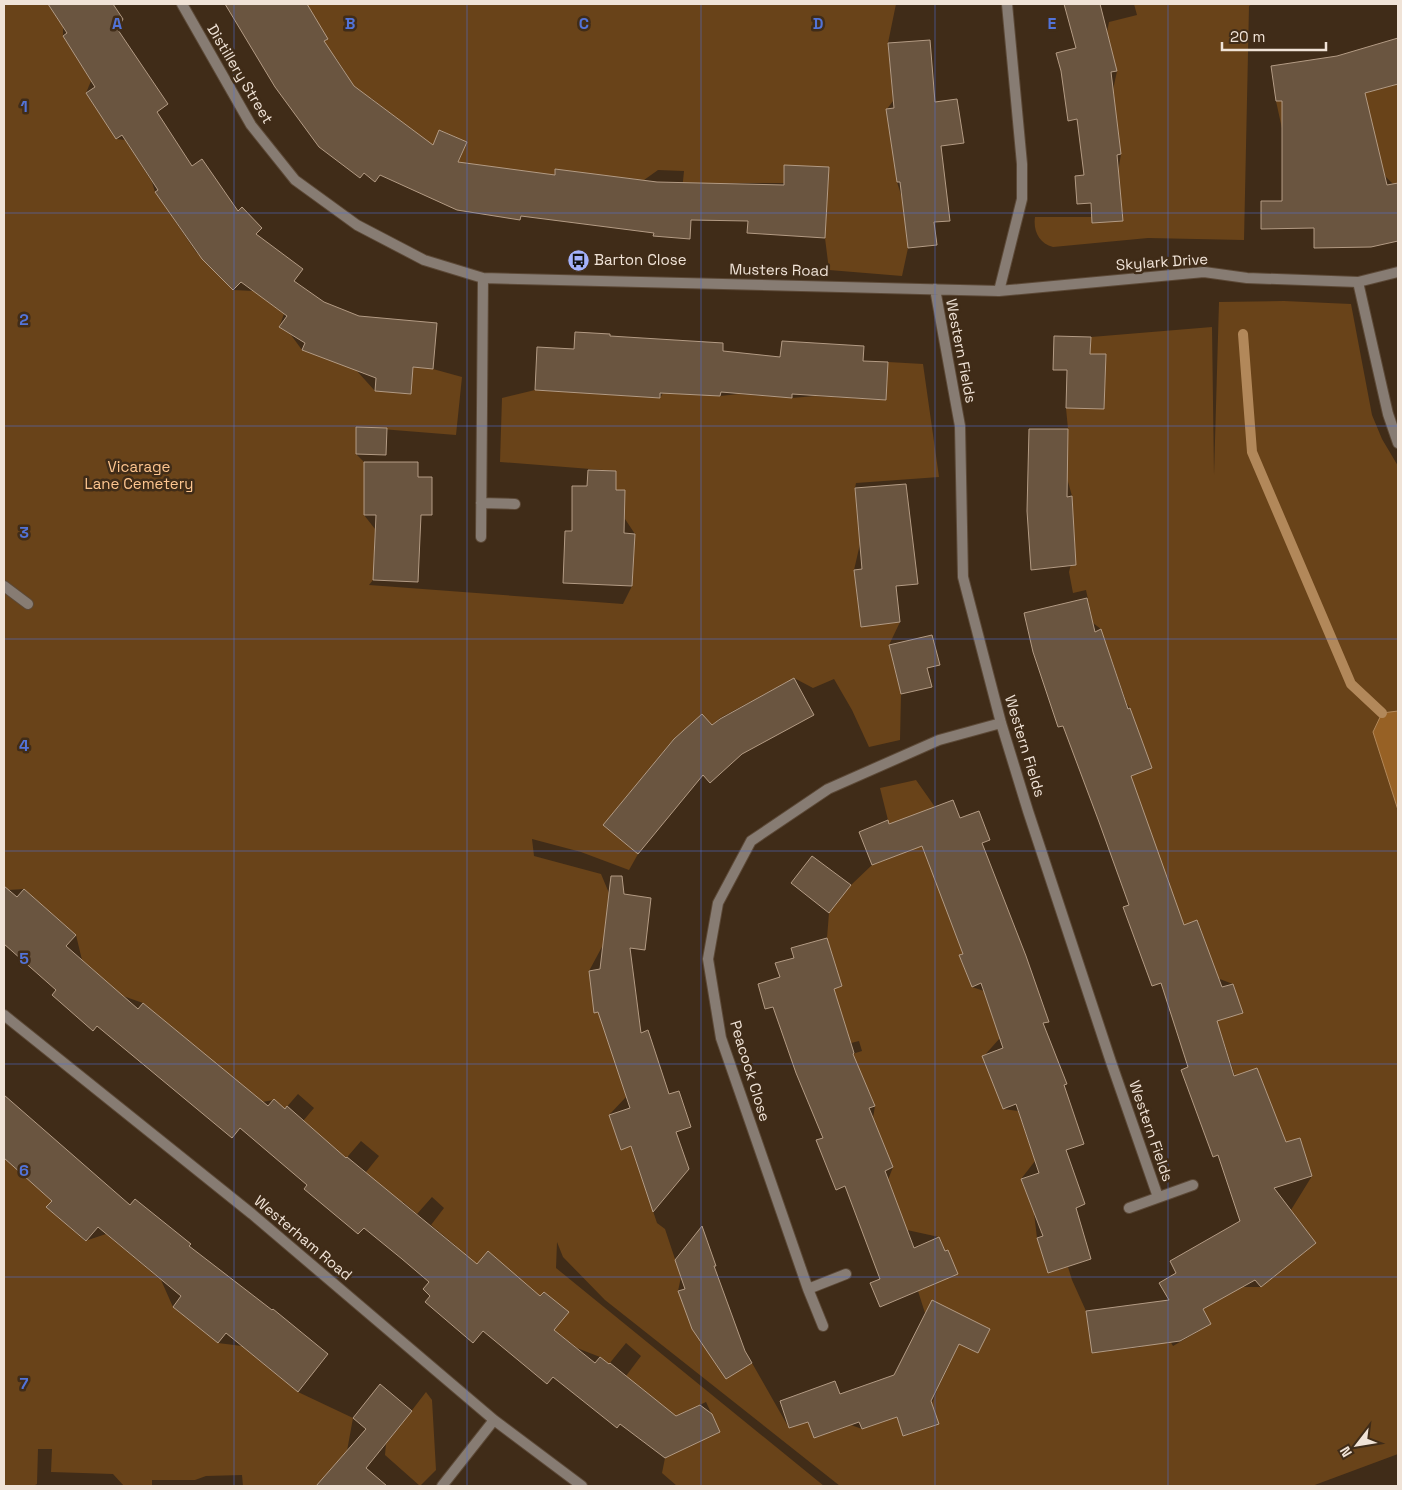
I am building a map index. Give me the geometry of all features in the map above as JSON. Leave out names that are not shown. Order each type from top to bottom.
[{"type":"street","name":"Distillery Street","points":[[182,4],[250,125],[295,180]]},
{"type":"street","points":[[999,291],[1022,199],[1022,164],[1007,4]]},
{"type":"street","name":"Musters Road","points":[[295,180],[357,225],[424,260],[483,278],[999,291]]},
{"type":"street","name":"Skylark Drive","points":[[999,291],[1204,272],[1248,278],[1358,282],[1398,272]]},
{"type":"street","points":[[481,537],[483,278]]},
{"type":"street","points":[[1358,282],[1388,414],[1398,443]]},
{"type":"street","name":"Western Fields","points":[[935,289],[960,426],[963,577],[1001,723],[1108,1053],[1158,1197]]},
{"type":"street","points":[[481,503],[515,504]]},
{"type":"street","points":[[4,586],[28,604]]},
{"type":"street","name":"Peacock Close","points":[[823,1326],[808,1289],[721,1038],[708,959],[718,903],[751,841],[828,789],[939,740],[1001,723]]},
{"type":"street","name":"Westerham Road","points":[[4,1015],[252,1214],[494,1420],[582,1486]]},
{"type":"street","name":"Western Fields","points":[[1129,1208],[1193,1185]]},
{"type":"street","points":[[808,1289],[846,1274]]},
{"type":"street","points":[[442,1486],[494,1420]]},
{"type":"green space","name":"Vicarage Lane Cemetery","points":[[4,4],[48,4],[63,27],[63,36],[91,81],[86,93],[116,139],[125,140],[152,182],[155,192],[196,252],[233,290],[254,291],[284,314],[279,327],[291,335],[302,350],[356,370],[375,391],[411,394],[413,367],[433,369],[462,377],[456,435],[356,427],[356,454],[364,462],[364,515],[375,529],[373,580],[369,585],[623,604],[632,586],[635,534],[625,519],[625,490],[616,490],[616,471],[500,462],[502,398],[535,390],[660,398],[663,393],[720,396],[739,394],[792,398],[815,396],[886,400],[888,362],[923,364],[939,477],[856,483],[855,488],[860,544],[854,570],[861,627],[900,622],[889,645],[901,694],[900,740],[869,747],[852,710],[834,679],[813,688],[794,678],[720,718],[712,725],[702,714],[672,741],[603,825],[638,854],[629,870],[581,852],[532,839],[534,856],[601,874],[609,893],[603,945],[589,971],[594,1012],[607,1011],[626,1097],[609,1115],[621,1149],[634,1145],[640,1161],[640,1172],[657,1223],[665,1229],[681,1277],[678,1291],[726,1379],[752,1363],[789,1428],[808,1422],[814,1438],[851,1425],[862,1429],[897,1417],[904,1436],[939,1424],[932,1403],[959,1344],[978,1353],[990,1329],[970,1319],[963,1332],[925,1313],[918,1291],[955,1274],[939,1237],[907,1230],[888,1180],[893,1167],[873,1118],[875,1106],[869,1091],[836,1059],[862,1051],[859,1041],[851,1043],[844,1021],[813,995],[842,986],[827,938],[829,913],[851,885],[872,865],[901,854],[888,820],[880,788],[916,780],[935,807],[933,874],[951,921],[964,933],[970,951],[959,955],[972,987],[984,991],[1000,1038],[983,1057],[1003,1109],[1018,1111],[1035,1161],[1021,1179],[1034,1213],[1037,1238],[1048,1273],[1068,1267],[1086,1311],[1092,1353],[1142,1347],[1140,1327],[1160,1324],[1173,1346],[1211,1324],[1203,1309],[1241,1287],[1261,1287],[1316,1243],[1291,1210],[1312,1176],[1300,1138],[1265,1149],[1268,1096],[1257,1068],[1235,1076],[1217,1021],[1242,1013],[1233,984],[1196,970],[1190,954],[1207,947],[1198,921],[1177,928],[1123,779],[1152,768],[1101,629],[1093,623],[1086,590],[1073,593],[1069,572],[1075,548],[1072,496],[1067,478],[1068,429],[1066,408],[1104,409],[1106,354],[1090,354],[1091,337],[1212,327],[1214,475],[1219,302],[1284,301],[1351,304],[1372,415],[1382,439],[1398,466],[1398,1454],[1312,1486],[840,1486],[605,1300],[563,1257],[557,1242],[556,1268],[824,1486],[677,1486],[662,1473],[665,1458],[720,1432],[706,1402],[663,1422],[626,1376],[641,1356],[626,1343],[609,1364],[600,1357],[577,1348],[554,1330],[568,1312],[544,1292],[521,1319],[451,1257],[456,1246],[431,1225],[444,1208],[432,1197],[417,1214],[403,1202],[388,1199],[362,1177],[379,1156],[361,1141],[343,1162],[303,1121],[314,1108],[298,1094],[285,1109],[274,1100],[262,1102],[143,1003],[123,996],[82,960],[76,935],[24,889],[8,890],[4,886]]},
{"type":"green space","points":[[300,4],[896,4],[888,43],[893,101],[887,109],[897,182],[902,198],[908,248],[902,276],[829,270],[825,238],[829,167],[784,166],[784,183],[723,183],[722,196],[682,191],[684,171],[658,170],[644,180],[555,170],[554,183],[454,173],[467,142],[440,130],[426,161],[378,129],[390,113],[371,98],[359,114],[347,75],[336,58],[323,58],[316,46],[327,39],[309,8]]},
{"type":"green space","points":[[1134,4],[1252,4],[1249,6],[1244,240],[1148,238],[1053,247],[1044,243],[1036,232],[1035,217],[1092,217],[1092,223],[1123,220],[1118,173],[1121,154],[1113,90],[1117,71],[1107,32],[1109,22],[1137,15]]},
{"type":"green space","points":[[1320,59],[1328,59],[1340,100],[1398,84],[1398,183],[1393,184],[1385,176],[1375,137],[1286,147],[1276,101],[1325,94]]},
{"type":"green space","points":[[4,1158],[27,1179],[54,1198],[47,1207],[85,1241],[106,1234],[161,1280],[173,1307],[218,1343],[242,1346],[298,1392],[353,1418],[347,1451],[316,1486],[243,1486],[242,1475],[206,1476],[195,1480],[152,1480],[152,1486],[124,1486],[113,1474],[51,1472],[52,1449],[38,1449],[37,1484],[33,1486],[4,1486]]},
{"type":"green space","points":[[426,1392],[432,1400],[436,1470],[420,1486],[385,1455],[386,1444]]},
{"type":"shaded area","points":[[1398,711],[1398,810],[1373,732],[1382,713]]},
{"type":"building","points":[[48,4],[113,4],[123,19],[118,30],[168,104],[157,112],[192,166],[202,159],[238,211],[242,207],[262,228],[256,234],[303,269],[294,281],[324,302],[359,316],[437,323],[433,369],[413,367],[411,394],[375,391],[376,378],[302,350],[305,343],[279,327],[287,316],[241,282],[233,290],[202,259],[155,192],[158,190],[122,135],[116,139],[86,93],[95,87],[63,36],[67,33]]},
{"type":"building","points":[[225,4],[307,4],[328,39],[324,41],[354,86],[433,145],[439,130],[467,142],[458,162],[555,175],[555,169],[657,182],[784,185],[784,165],[829,167],[825,238],[747,233],[748,221],[691,220],[690,239],[653,236],[654,233],[521,216],[520,220],[457,210],[380,175],[375,182],[364,173],[360,178],[319,147],[275,87]]},
{"type":"building","points":[[1064,4],[1100,4],[1117,71],[1111,72],[1121,154],[1117,155],[1123,221],[1092,223],[1091,203],[1077,204],[1075,176],[1084,175],[1077,119],[1068,121],[1061,71],[1056,53],[1076,48]]},
{"type":"building","points":[[1398,38],[1398,84],[1365,93],[1387,185],[1398,183],[1398,241],[1371,247],[1314,248],[1314,228],[1261,229],[1261,201],[1282,201],[1282,101],[1276,101],[1271,66],[1337,56]]},
{"type":"building","points":[[930,40],[935,102],[957,99],[964,143],[941,146],[950,221],[934,222],[937,245],[908,248],[900,182],[897,182],[886,109],[894,108],[888,43]]},
{"type":"building","points":[[575,332],[723,343],[723,351],[780,357],[782,341],[864,346],[863,361],[888,362],[886,400],[792,394],[792,398],[721,392],[720,396],[660,393],[660,398],[535,390],[537,347],[574,349]]},
{"type":"building","points":[[1054,336],[1091,337],[1090,354],[1106,354],[1104,409],[1066,408],[1067,370],[1053,370]]},
{"type":"building","points":[[356,427],[387,428],[386,455],[356,454]]},
{"type":"building","points":[[1029,429],[1068,429],[1067,497],[1072,496],[1076,565],[1031,570],[1027,511]]},
{"type":"building","points":[[364,462],[418,462],[418,477],[432,477],[432,515],[421,515],[418,582],[373,580],[376,515],[364,515]]},
{"type":"building","points":[[588,470],[616,471],[616,490],[625,490],[624,533],[635,534],[632,586],[563,583],[565,531],[572,531],[572,486],[587,486]]},
{"type":"building","points":[[906,484],[918,584],[896,586],[900,622],[861,627],[854,570],[862,569],[855,488]]},
{"type":"building","points":[[1087,598],[1095,632],[1101,629],[1128,709],[1130,708],[1152,768],[1131,776],[1184,925],[1197,920],[1222,987],[1233,984],[1243,1013],[1217,1021],[1234,1076],[1257,1068],[1286,1142],[1300,1138],[1312,1176],[1274,1188],[1316,1243],[1261,1287],[1255,1280],[1203,1309],[1211,1324],[1180,1341],[1092,1353],[1086,1311],[1169,1300],[1159,1283],[1176,1273],[1170,1261],[1240,1221],[1218,1155],[1213,1157],[1181,1070],[1188,1067],[1161,983],[1152,986],[1123,907],[1129,905],[1063,726],[1058,727],[1033,652],[1024,613]]},
{"type":"building","points":[[932,635],[940,665],[927,668],[932,687],[901,694],[889,645]]},
{"type":"building","points":[[794,678],[814,715],[742,754],[710,783],[703,775],[638,854],[603,825],[674,739],[702,714],[712,725]]},
{"type":"building","points":[[953,800],[960,818],[979,811],[990,840],[982,843],[1026,956],[1049,1022],[1043,1023],[1067,1084],[1064,1085],[1084,1144],[1066,1150],[1085,1204],[1076,1208],[1091,1259],[1048,1273],[1037,1238],[1043,1236],[1021,1179],[1039,1173],[1016,1104],[1003,1109],[982,1056],[1003,1048],[981,983],[972,987],[959,955],[963,954],[922,846],[872,865],[859,832],[888,820],[889,824]]},
{"type":"building","points":[[812,856],[851,885],[829,913],[791,883]]},
{"type":"building","points":[[611,876],[622,876],[624,894],[651,898],[645,950],[630,948],[641,1033],[648,1030],[669,1094],[679,1091],[691,1127],[676,1132],[689,1169],[653,1212],[631,1146],[621,1150],[609,1115],[630,1108],[598,1012],[594,1013],[589,971],[600,969]]},
{"type":"building","points":[[4,886],[17,897],[24,889],[76,935],[66,946],[138,1009],[143,1003],[268,1106],[274,1099],[285,1109],[287,1106],[346,1158],[477,1264],[488,1251],[540,1296],[544,1292],[569,1312],[554,1330],[595,1363],[600,1357],[610,1363],[676,1416],[700,1405],[712,1414],[720,1432],[665,1458],[620,1424],[617,1428],[553,1377],[547,1384],[483,1331],[473,1343],[425,1302],[430,1296],[423,1289],[429,1282],[402,1259],[364,1228],[358,1234],[304,1189],[307,1185],[240,1128],[232,1138],[97,1026],[93,1031],[52,995],[56,990],[4,944]]},
{"type":"building","points":[[827,938],[842,986],[834,989],[853,1054],[875,1106],[869,1108],[893,1167],[885,1171],[914,1248],[939,1237],[945,1251],[948,1250],[958,1274],[880,1307],[870,1283],[880,1279],[845,1186],[836,1190],[816,1140],[823,1138],[796,1073],[773,1007],[765,1009],[758,984],[780,977],[775,963],[794,958],[791,948]]},
{"type":"building","points":[[4,1095],[130,1205],[135,1199],[191,1244],[189,1246],[273,1309],[328,1354],[298,1392],[226,1333],[218,1343],[173,1307],[181,1296],[98,1227],[86,1241],[46,1207],[52,1201],[4,1158]]},
{"type":"building","points":[[702,1226],[716,1266],[714,1266],[745,1351],[752,1363],[726,1379],[692,1329],[678,1291],[685,1289],[675,1260]]},
{"type":"building","points":[[932,1300],[990,1329],[978,1353],[959,1344],[931,1401],[939,1424],[903,1436],[897,1417],[862,1429],[859,1422],[814,1438],[808,1422],[789,1428],[780,1401],[835,1381],[840,1394],[894,1375]]},
{"type":"building","points":[[380,1384],[412,1411],[366,1468],[387,1486],[316,1486],[366,1429],[353,1418]]},
{"type":"waterway","points":[[1243,334],[1252,452],[1351,684],[1382,713]]},
{"type":"place","name":"Barton Close","points":[[578,260]]}]
